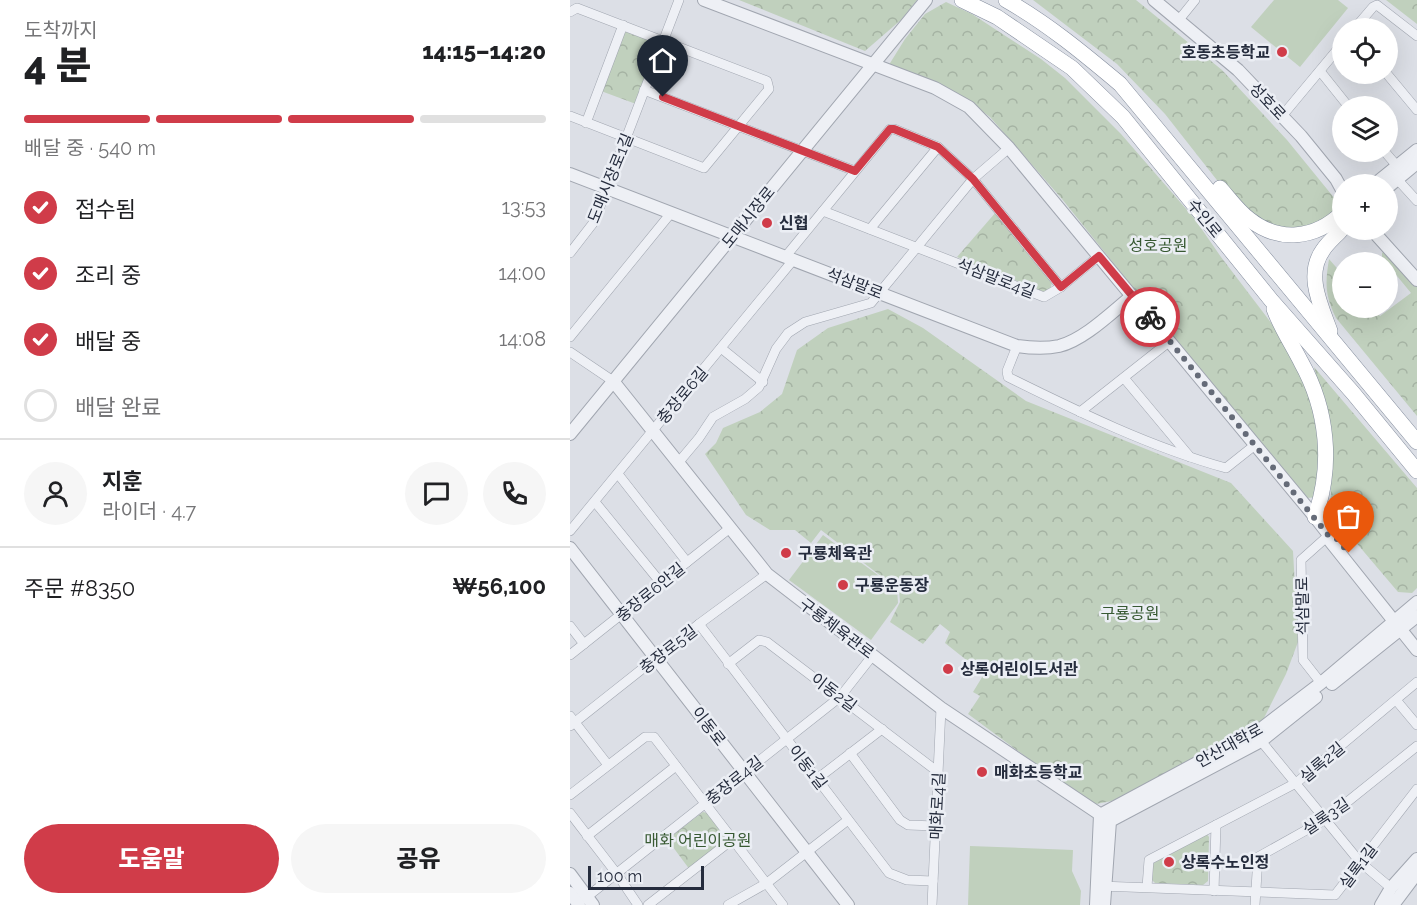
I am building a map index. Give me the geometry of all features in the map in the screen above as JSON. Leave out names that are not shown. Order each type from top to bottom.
[{"type":"highway","name":"수인로","points":[[962,0],[997,17],[1072,68],[1124,117],[1271,300],[1353,393],[1417,471]]},
{"type":"highway","name":"수인로","points":[[1006,0],[1036,17],[1071,42],[1120,84],[1417,442]]},
{"type":"highway","points":[[1176,151],[1220,187],[1248,219],[1272,233],[1295,236],[1312,233],[1332,221]]},
{"type":"highway","points":[[1332,240],[1322,251],[1316,270],[1317,299],[1336,345]]},
{"type":"highway","points":[[1271,300],[1281,329],[1302,363],[1323,419],[1326,473],[1315,517]]},
{"type":"street","name":"도매시장로1길","points":[[571,250],[594,222],[679,0]]},
{"type":"street","points":[[704,0],[935,88],[969,107],[1010,148],[1315,517],[1329,536],[1330,541],[1400,623],[1417,638]]},
{"type":"street","name":"도매시장로","points":[[570,434],[926,0]]},
{"type":"street","name":"성호로","points":[[1154,0],[1238,70],[1282,116],[1332,175]]},
{"type":"street","points":[[1178,21],[1195,0]]},
{"type":"street","points":[[1364,18],[1377,5],[1394,18]]},
{"type":"street","points":[[570,12],[577,8],[767,81],[769,88],[704,168],[570,116]]},
{"type":"street","points":[[1398,21],[1417,36]]},
{"type":"street","points":[[586,123],[623,26]]},
{"type":"street","points":[[1282,116],[1332,56]]},
{"type":"street","points":[[1320,71],[1340,96]]},
{"type":"street","points":[[1396,84],[1415,104]]},
{"type":"street","points":[[644,90],[855,171]]},
{"type":"street","name":"충장로6길","points":[[570,531],[722,348],[823,211],[890,129],[938,147]]},
{"type":"street","points":[[870,229],[938,147],[973,179],[1061,287]]},
{"type":"street","points":[[678,463],[713,417],[745,399],[763,382],[776,349],[788,333],[805,322],[871,303],[973,179],[1010,148]]},
{"type":"street","points":[[1397,172],[1417,150]]},
{"type":"street","points":[[1391,162],[1417,201]]},
{"type":"street","points":[[1393,174],[1417,163]]},
{"type":"street","name":"석삼말로","points":[[570,174],[1017,346],[1036,348],[1060,346],[1079,337],[1132,296]]},
{"type":"street","name":"석삼말로4길","points":[[823,211],[1044,297],[1061,287],[1099,256]]},
{"type":"street","points":[[570,337],[671,213]]},
{"type":"street","points":[[1381,240],[1417,280]]},
{"type":"street","points":[[1080,412],[1170,341]]},
{"type":"street","points":[[1017,346],[1007,371],[1008,377],[1080,412],[1192,458],[1226,468],[1255,445]]},
{"type":"street","points":[[722,348],[763,382]]},
{"type":"street","points":[[570,352],[613,381]]},
{"type":"street","points":[[1124,378],[1192,458]]},
{"type":"street","name":"구룡체육관로","points":[[613,381],[767,574],[941,708],[1105,818]]},
{"type":"street","points":[[618,474],[687,562]]},
{"type":"street","points":[[596,502],[661,583]]},
{"type":"street","name":"충장로6안길","points":[[570,655],[730,528]]},
{"type":"street","name":"석삼말로","points":[[1321,683],[1303,660],[1301,560],[1329,536]]},
{"type":"street","name":"이동로","points":[[570,548],[848,905]]},
{"type":"street","name":"충장로5길","points":[[572,721],[767,574]]},
{"type":"street","name":"안산대학로","points":[[1105,818],[1261,741],[1400,623],[1417,602]]},
{"type":"street","name":"안산대학로","points":[[1105,818],[1262,728],[1400,623],[1417,616]]},
{"type":"street","points":[[1400,623],[1417,650]]},
{"type":"street","name":"이동1길","points":[[699,624],[889,873],[907,880],[933,881]]},
{"type":"street","points":[[570,626],[584,644]]},
{"type":"street","name":"이동2길","points":[[728,664],[759,640],[767,642],[938,772]]},
{"type":"street","name":"충장로4길","points":[[587,902],[616,874],[840,697],[873,655]]},
{"type":"street","name":"실록2길","points":[[1147,887],[1149,860],[1296,783],[1417,682]]},
{"type":"street","points":[[1396,700],[1417,725]]},
{"type":"street","name":"매화로4길","points":[[932,905],[941,708]]},
{"type":"street","points":[[572,721],[608,765]]},
{"type":"street","points":[[817,779],[882,729]]},
{"type":"street","points":[[570,795],[645,737],[654,737],[783,905]]},
{"type":"street","points":[[1261,741],[1360,862],[1391,888]]},
{"type":"street","name":"실록3길","points":[[1256,893],[1258,857],[1326,819],[1417,746]]},
{"type":"street","points":[[850,753],[900,820],[908,825],[936,826]]},
{"type":"street","points":[[587,836],[676,766]]},
{"type":"street","name":"실록1길","points":[[1101,886],[1335,895],[1417,789]]},
{"type":"street","points":[[570,813],[638,905]]},
{"type":"street","points":[[1096,905],[1101,886],[1105,818]]},
{"type":"street","points":[[728,905],[766,883],[848,820]]},
{"type":"street","points":[[1214,891],[1216,825]]},
{"type":"street","points":[[648,905],[733,839]]},
{"type":"street","points":[[1381,905],[1391,888],[1417,859]]},
{"type":"street","points":[[1393,905],[1417,873]]},
{"type":"street","points":[[570,874],[587,902]]},
{"type":"street","points":[[1101,886],[1104,905]]},
{"type":"street","points":[[570,893],[587,902]]},
{"type":"street","points":[[1255,905],[1256,893]]},
{"type":"green space","points":[[739,0],[917,0],[902,19],[865,51]]},
{"type":"green space","points":[[1033,0],[1136,0],[1222,70],[1287,140],[1332,195],[1332,218],[1311,231],[1267,228],[1220,184],[1165,114],[1117,64]]},
{"type":"green space","points":[[1274,0],[1338,0],[1348,8],[1340,18],[1332,18],[1332,28],[1300,67],[1251,27]]},
{"type":"green space","points":[[1386,0],[1417,0],[1417,24]]},
{"type":"green space","name":"성호공원","points":[[946,2],[972,14],[1041,59],[1065,78],[1121,134],[1194,218],[1278,332],[1313,396],[1319,418],[1318,497],[1307,498],[1229,407],[1062,199],[990,117],[959,94],[921,78],[887,68],[905,39],[925,14]]},
{"type":"green space","points":[[628,31],[655,41],[657,47],[636,104],[601,91],[622,34]]},
{"type":"green space","points":[[996,212],[1052,283],[1050,290],[1044,292],[957,257]]},
{"type":"green space","points":[[1329,259],[1332,262],[1332,308],[1327,283]]},
{"type":"green space","points":[[1398,261],[1417,285],[1417,416],[1336,318],[1398,318],[1398,303],[1411,293],[1398,277]]},
{"type":"green space","name":"구룡공원","points":[[888,309],[923,328],[1026,401],[1231,483],[1293,551],[1298,642],[1286,674],[1261,724],[1112,801],[1096,804],[1075,793],[968,714],[980,696],[973,692],[984,674],[945,643],[950,632],[940,624],[923,644],[890,622],[900,602],[899,590],[821,530],[811,543],[795,530],[770,530],[746,515],[705,454],[716,443],[723,428],[760,412],[782,394],[797,350],[828,328]]},
{"type":"green space","points":[[1314,367],[1417,488],[1417,588],[1412,593],[1398,592],[1331,513],[1330,432]]},
{"type":"green space","name":"구룡운동장","points":[[823,535],[897,589],[898,603],[871,640],[789,580]]},
{"type":"green space","name":"매화 어린이공원","points":[[703,812],[707,813],[727,839],[690,870],[667,839]]},
{"type":"green space","points":[[1207,834],[1209,837],[1208,881],[1203,885],[1155,883],[1151,879],[1152,864]]},
{"type":"green space","points":[[970,846],[1073,850],[1072,871],[1081,891],[1080,905],[968,905]]},
{"type":"way so far","points":[[1150,317],[1329,536],[1336,538],[1349,553]]},
{"type":"place","name":"호동초등학교","points":[[1282,52]]},
{"type":"place","name":"신협","points":[[767,223]]},
{"type":"place","name":"구룡체육관","points":[[786,553]]},
{"type":"place","name":"구룡운동장","points":[[843,585]]},
{"type":"place","name":"상록어린이도서관","points":[[948,669]]},
{"type":"place","name":"매화초등학교","points":[[982,772]]},
{"type":"place","name":"상록수노인정","points":[[1169,862]]},
{"type":"route","points":[[663,97],[855,171],[890,129],[924,140],[938,147],[973,179],[1061,287],[1099,256],[1150,317]]}]
